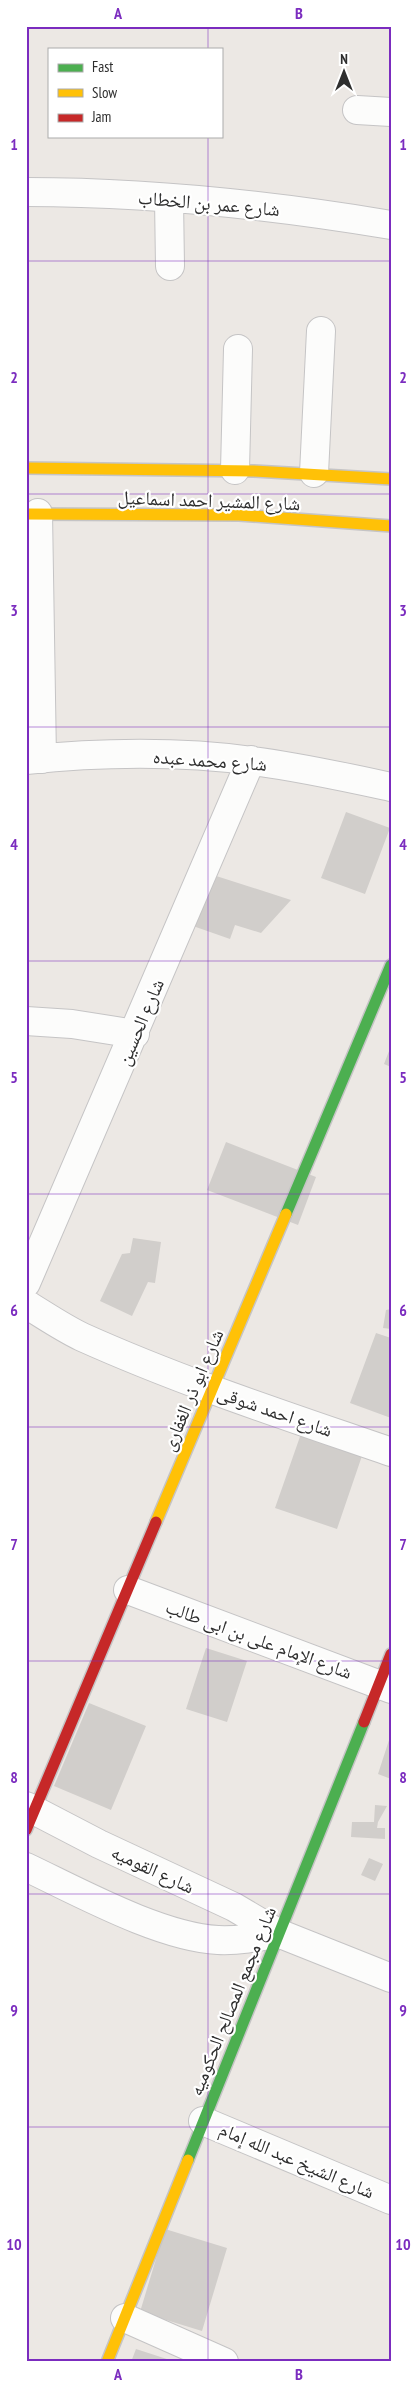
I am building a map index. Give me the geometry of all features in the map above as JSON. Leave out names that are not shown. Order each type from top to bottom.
[{"type":"street","points":[[357,110],[391,112]]},
{"type":"street","name":"شارع عمر بن الخطاب","points":[[26,192],[264,206],[391,225]]},
{"type":"street","points":[[168,199],[170,266]]},
{"type":"street","points":[[314,473],[321,331]]},
{"type":"street","points":[[235,470],[238,349]]},
{"type":"street","name":"شارع المشير احمد اسماعيل","points":[[26,468],[235,470],[314,473],[391,479]]},
{"type":"street","points":[[32,514],[34,760]]},
{"type":"street","name":"شارع المشير احمد اسماعيل","points":[[32,514],[239,515],[391,526]]},
{"type":"street","name":"شارع محمد عبده","points":[[34,760],[118,755],[174,755],[251,760],[323,772],[391,787]]},
{"type":"street","name":"شارع الحسين","points":[[26,1283],[251,760]]},
{"type":"street","name":"شارع ابو ذر الغفارى","points":[[29,1816],[128,1590],[391,964]]},
{"type":"street","points":[[26,1021],[72,1024],[134,1034]]},
{"type":"street","name":"شارع احمد شوقى","points":[[26,1304],[80,1336],[211,1389],[391,1452]]},
{"type":"street","name":"شارع الإمام على بن ابى طالب","points":[[128,1590],[385,1686]]},
{"type":"street","name":"شارع مجمع المصالح الحكوميه","points":[[107,2362],[278,1933],[385,1686],[391,1654]]},
{"type":"street","name":"شارع القوميه","points":[[29,1816],[234,1907],[278,1933],[391,1978]]},
{"type":"street","points":[[26,1867],[126,1913],[187,1936],[217,1940],[248,1939],[278,1933]]},
{"type":"street","name":"شارع الشيخ عبد الله إمام","points":[[203,2121],[391,2200]]},
{"type":"street","points":[[124,2318],[224,2362]]},
{"type":"building","points":[[346,812],[390,828],[365,894],[321,878]]},
{"type":"building","points":[[210,874],[291,900],[261,933],[235,925],[230,939],[193,926]]},
{"type":"building","points":[[391,1046],[391,1067],[384,1064]]},
{"type":"building","points":[[226,1142],[316,1177],[298,1225],[207,1190]]},
{"type":"building","points":[[133,1238],[161,1242],[155,1283],[148,1282],[132,1316],[100,1301],[122,1254],[130,1253]]},
{"type":"building","points":[[391,1309],[391,1329],[383,1328],[386,1310]]},
{"type":"building","points":[[376,1333],[391,1338],[391,1418],[350,1403]]},
{"type":"building","points":[[303,1428],[364,1450],[337,1529],[275,1508]]},
{"type":"building","points":[[206,1648],[247,1661],[227,1722],[186,1709]]},
{"type":"building","points":[[89,1703],[146,1726],[111,1810],[54,1786]]},
{"type":"building","points":[[391,1737],[391,1779],[378,1774]]},
{"type":"building","points":[[375,1805],[387,1806],[378,1822],[377,1828],[385,1828],[385,1839],[351,1837],[352,1822],[374,1822]]},
{"type":"building","points":[[369,1858],[383,1864],[375,1881],[361,1875]]},
{"type":"building","points":[[165,2229],[227,2248],[202,2331],[140,2312]]},
{"type":"building","points":[[136,2349],[173,2361],[173,2362],[131,2362]]},
{"type":"traffic: fast","points":[[286,1214],[391,965]]},
{"type":"traffic: fast","points":[[188,2160],[364,1722]]},
{"type":"traffic: slow","points":[[26,468],[254,471],[391,479]]},
{"type":"traffic: slow","points":[[26,514],[239,515],[391,526]]},
{"type":"traffic: slow","points":[[156,1522],[286,1214]]},
{"type":"traffic: slow","points":[[107,2362],[188,2160]]},
{"type":"traffic: jam","points":[[26,1830],[156,1522]]},
{"type":"traffic: jam","points":[[364,1722],[391,1654]]}]
